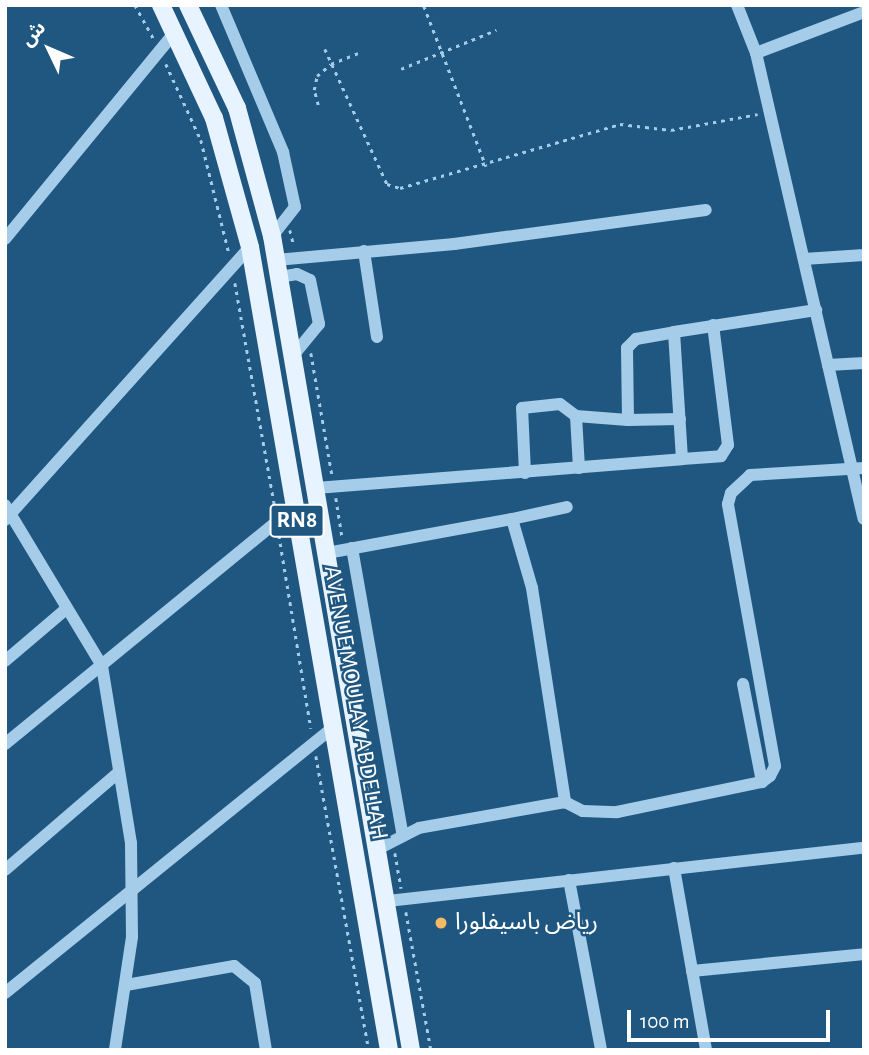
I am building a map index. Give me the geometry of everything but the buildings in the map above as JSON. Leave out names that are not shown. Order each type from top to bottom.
[{"type":"main road","name":"AVENUE MOULAY ABDELLAH","points":[[161,5],[176,31],[214,118],[250,247],[293,508],[305,554],[331,729],[386,1049]]},
{"type":"main road","name":"AVENUE MOULAY ABDELLAH","points":[[188,5],[237,108],[272,236],[388,901],[411,1050]]},
{"type":"street","points":[[221,5],[283,152],[295,207],[272,236]]},
{"type":"street","points":[[737,5],[756,53],[828,365],[859,468],[864,519]]},
{"type":"street","points":[[756,53],[864,13]]},
{"type":"street","points":[[5,239],[176,31]]},
{"type":"street","points":[[277,268],[364,251],[454,244],[706,210]]},
{"type":"street","points":[[115,1050],[126,985],[131,843],[102,666],[7,513],[250,247]]},
{"type":"street","points":[[364,251],[377,337]]},
{"type":"street","points":[[804,259],[864,255]]},
{"type":"street","points":[[277,268],[310,280],[319,324],[292,357]]},
{"type":"street","points":[[628,420],[627,348],[636,339],[816,310]]},
{"type":"street","points":[[316,488],[721,456],[728,445],[713,325]]},
{"type":"street","points":[[674,332],[682,459]]},
{"type":"street","points":[[828,365],[864,363]]},
{"type":"street","points":[[525,473],[522,408],[560,404],[576,416],[628,420],[680,419]]},
{"type":"street","points":[[576,416],[579,468]]},
{"type":"street","points":[[378,849],[419,828],[565,802],[583,811],[617,812],[762,782],[775,766],[728,504],[731,493],[750,475],[859,468]]},
{"type":"street","points":[[327,553],[512,519],[567,506]]},
{"type":"street","points":[[5,744],[293,508]]},
{"type":"street","points":[[512,519],[532,588],[565,802]]},
{"type":"street","points":[[352,548],[403,836]]},
{"type":"street","points":[[5,661],[66,609]]},
{"type":"street","points":[[743,684],[762,782]]},
{"type":"street","points":[[5,993],[131,888],[331,729]]},
{"type":"street","points":[[5,870],[119,772]]},
{"type":"street","points":[[388,901],[864,848]]},
{"type":"street","points":[[674,868],[706,1050]]},
{"type":"street","points":[[569,880],[601,1050]]},
{"type":"street","points":[[692,971],[864,954]]},
{"type":"street","points":[[126,985],[234,966],[254,983],[266,1050]]},
{"type":"path","points":[[424,6],[486,166]]},
{"type":"path","points":[[401,69],[496,30]]},
{"type":"path","points":[[325,49],[387,184],[414,186],[621,124],[671,130],[770,113]]},
{"type":"path","points":[[318,105],[314,90],[317,76],[331,64],[358,54]]},
{"type":"place","name":"رياض باسيفلورا","points":[[441,923]]}]
